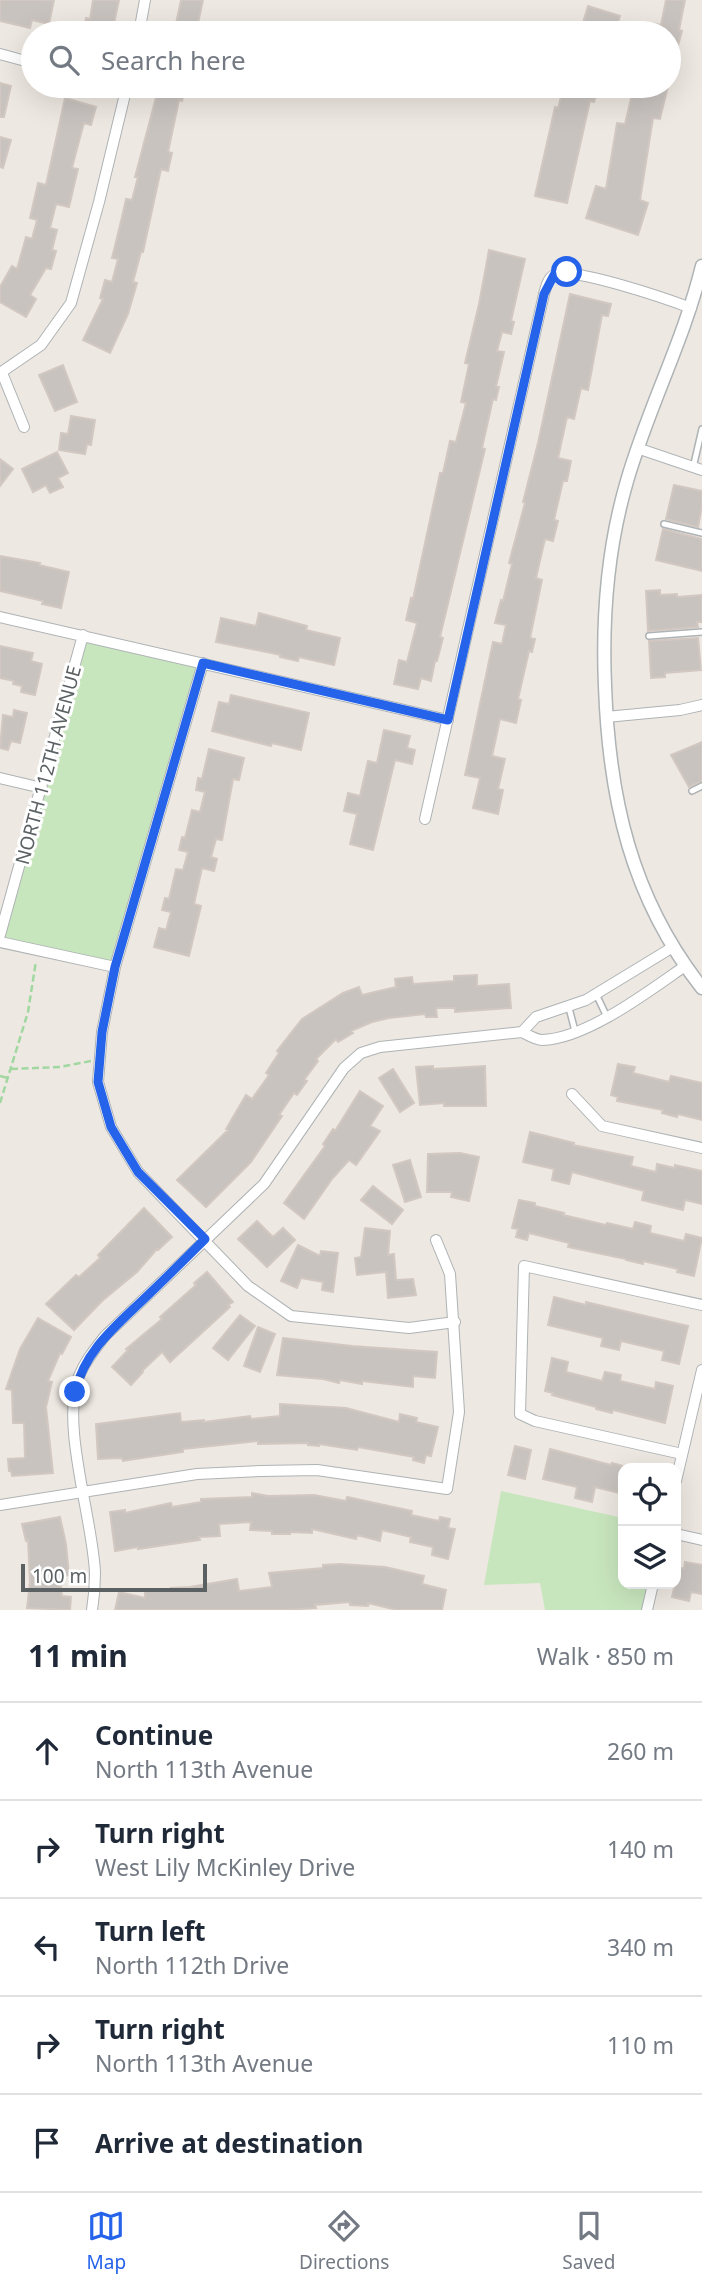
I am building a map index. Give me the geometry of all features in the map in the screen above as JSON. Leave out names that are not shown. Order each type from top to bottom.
[{"type":"street","points":[[141,21],[145,0]]},
{"type":"street","points":[[0,54],[21,60]]},
{"type":"street","points":[[24,427],[1,373],[41,345],[71,303],[99,202],[123,98]]},
{"type":"street","points":[[702,266],[691,308],[637,448],[617,517],[607,578],[604,633],[606,717],[614,792],[625,837],[645,892],[673,947],[702,988]]},
{"type":"street","points":[[425,819],[544,294],[554,275],[567,272],[603,280],[691,308]]},
{"type":"street","points":[[637,448],[698,469]]},
{"type":"street","points":[[0,617],[448,720]]},
{"type":"street","name":"NORTH 112TH AVENUE","points":[[0,934],[43,788],[83,635]]},
{"type":"street","points":[[203,663],[115,967],[102,1032],[98,1082],[111,1127],[138,1172],[248,1286],[290,1316],[409,1328],[454,1322]]},
{"type":"street","points":[[606,717],[680,710],[702,705]]},
{"type":"street","points":[[0,778],[43,788]]},
{"type":"street","points":[[0,942],[115,967]]},
{"type":"street","points":[[522,1032],[536,1017],[569,1008],[673,947]]},
{"type":"street","points":[[92,1610],[95,1571],[75,1439],[74,1414],[75,1392],[83,1368],[105,1336],[264,1184],[344,1068],[361,1053],[401,1043],[522,1032],[540,1040],[575,1031],[607,1017],[685,966]]},
{"type":"street","points":[[572,1094],[602,1126],[702,1148]]},
{"type":"street","points":[[0,1505],[197,1474],[317,1470],[447,1489],[459,1412],[450,1273],[436,1240]]},
{"type":"street","points":[[682,1454],[535,1421],[520,1414],[524,1266],[702,1305]]},
{"type":"street","points":[[680,1463],[702,1370]]},
{"type":"street","points":[[681,1535],[702,1540]]},
{"type":"street","points":[[647,1610],[652,1589]]},
{"type":"lane","points":[[698,469],[702,429]]},
{"type":"lane","points":[[664,524],[702,533]]},
{"type":"lane","points":[[649,636],[702,632]]},
{"type":"lane","points":[[692,791],[702,786]]},
{"type":"lane","points":[[596,994],[607,1017]]},
{"type":"lane","points":[[569,1008],[575,1031]]},
{"type":"path","points":[[0,1103],[28,1012],[37,950]]},
{"type":"path","points":[[11,1069],[100,1062]]},
{"type":"path","points":[[0,1076],[8,1078]]},
{"type":"green space","points":[[83,635],[203,663],[115,967],[0,942]]},
{"type":"green space","points":[[501,1491],[618,1517],[618,1589],[652,1589],[647,1610],[545,1610],[540,1583],[484,1585]]},
{"type":"building","points":[[0,0],[54,0],[50,21],[21,21],[21,26],[0,21]]},
{"type":"building","points":[[93,0],[119,0],[115,21],[85,21],[86,18],[90,19]]},
{"type":"building","points":[[181,0],[203,0],[199,21],[177,21]]},
{"type":"building","points":[[666,0],[685,0],[681,21],[662,21]]},
{"type":"building","points":[[588,6],[620,16],[619,21],[584,21]]},
{"type":"building","points":[[0,83],[11,86],[4,117],[0,117]]},
{"type":"building","points":[[65,98],[96,107],[91,125],[84,123],[78,145],[72,168],[78,169],[69,207],[56,204],[50,228],[57,230],[52,250],[56,251],[51,269],[46,268],[30,295],[36,299],[26,317],[0,302],[0,287],[12,266],[17,269],[26,237],[32,239],[37,220],[30,218],[38,183],[46,185]]},
{"type":"building","points":[[156,98],[183,98],[182,101],[179,100],[168,152],[172,153],[168,171],[161,169],[143,252],[133,282],[137,283],[128,314],[110,353],[83,340],[103,299],[100,298],[105,280],[112,282],[118,259],[112,258],[126,199],[132,200],[138,177],[135,177]]},
{"type":"building","points":[[561,98],[595,98],[594,102],[590,101],[567,203],[535,196],[555,107],[558,108]]},
{"type":"building","points":[[631,98],[665,98],[660,119],[653,118],[640,200],[648,203],[638,235],[586,218],[596,186],[606,189],[617,123],[625,124]]},
{"type":"building","points":[[0,137],[11,140],[3,168],[0,167]]},
{"type":"building","points":[[489,250],[525,259],[511,321],[514,322],[511,334],[502,332],[497,351],[504,352],[496,387],[499,387],[496,400],[493,399],[482,448],[485,449],[440,637],[443,638],[431,681],[421,678],[418,689],[394,684],[399,660],[407,662],[417,623],[406,620],[440,473],[443,473],[450,441],[456,442],[466,403],[461,402],[469,364],[465,363]]},
{"type":"building","points":[[570,294],[611,304],[608,316],[602,315],[588,390],[581,388],[574,419],[567,417],[558,458],[571,461],[567,481],[563,481],[554,520],[558,521],[553,541],[545,539],[536,578],[542,580],[530,638],[535,639],[532,652],[529,651],[518,699],[521,700],[516,723],[500,719],[492,756],[505,759],[498,789],[503,790],[498,814],[473,808],[480,778],[465,775],[493,642],[502,644],[506,625],[495,623],[512,564],[509,563],[525,503],[523,502]]},
{"type":"building","points":[[63,365],[77,402],[55,411],[39,375]]},
{"type":"building","points":[[71,416],[95,420],[91,445],[87,444],[85,454],[59,450],[61,433],[68,434]]},
{"type":"building","points":[[57,452],[68,473],[58,478],[63,487],[50,493],[46,485],[33,492],[22,469]]},
{"type":"building","points":[[0,459],[13,469],[0,486]]},
{"type":"building","points":[[674,485],[702,491],[698,527],[666,519]]},
{"type":"building","points":[[663,529],[702,539],[702,571],[656,560]]},
{"type":"building","points":[[0,556],[40,563],[39,565],[69,572],[61,608],[0,591]]},
{"type":"building","points":[[660,590],[660,595],[702,595],[702,622],[697,622],[698,627],[648,631],[646,591]]},
{"type":"building","points":[[259,613],[307,626],[306,630],[340,638],[334,665],[299,657],[298,661],[216,642],[221,618],[256,626]]},
{"type":"building","points":[[698,638],[701,670],[665,673],[665,677],[651,678],[649,641]]},
{"type":"building","points":[[0,646],[33,653],[31,661],[42,664],[35,695],[21,692],[22,686],[13,684],[14,681],[0,678]]},
{"type":"building","points":[[231,695],[309,713],[301,750],[272,743],[271,746],[212,731],[219,702],[229,704]]},
{"type":"building","points":[[14,710],[27,713],[20,743],[11,741],[8,750],[0,748],[3,715],[13,717]]},
{"type":"building","points":[[384,730],[410,736],[407,748],[415,750],[412,764],[395,760],[373,850],[350,844],[357,814],[344,811],[348,793],[360,796],[368,761],[377,763]]},
{"type":"building","points":[[702,742],[702,781],[689,787],[671,755]]},
{"type":"building","points":[[209,749],[244,758],[239,780],[233,779],[222,840],[216,839],[211,857],[217,859],[214,871],[202,868],[194,904],[201,906],[189,956],[154,947],[159,928],[166,930],[171,912],[162,910],[165,898],[169,899],[176,869],[183,870],[188,852],[179,850],[182,837],[185,838],[192,810],[200,812],[205,792],[196,790],[198,778],[202,779]]},
{"type":"building","points":[[477,975],[477,986],[509,984],[511,1008],[455,1012],[455,1008],[436,1008],[437,1017],[426,1017],[425,1014],[389,1018],[351,1031],[353,1033],[338,1042],[336,1039],[316,1059],[318,1061],[304,1080],[307,1081],[297,1095],[294,1093],[251,1162],[206,1207],[177,1180],[228,1130],[226,1129],[246,1095],[252,1099],[269,1075],[266,1073],[279,1053],[277,1051],[302,1019],[343,993],[359,987],[362,995],[396,987],[395,979],[412,977],[413,984],[454,981],[454,976]]},
{"type":"building","points":[[618,1064],[635,1067],[633,1073],[669,1082],[671,1076],[702,1083],[702,1120],[678,1114],[677,1117],[662,1113],[663,1110],[617,1101],[618,1097],[611,1095]]},
{"type":"building","points":[[433,1066],[433,1069],[485,1066],[486,1106],[444,1106],[444,1103],[420,1105],[416,1067]]},
{"type":"building","points":[[393,1069],[414,1103],[400,1112],[379,1078]]},
{"type":"building","points":[[360,1091],[383,1106],[370,1126],[380,1131],[356,1165],[349,1160],[332,1179],[304,1219],[284,1203]]},
{"type":"building","points":[[530,1132],[574,1143],[573,1145],[633,1157],[631,1166],[656,1172],[657,1164],[702,1171],[702,1204],[685,1200],[683,1210],[666,1206],[642,1200],[644,1191],[572,1172],[569,1184],[552,1180],[554,1169],[523,1162]]},
{"type":"building","points":[[460,1153],[479,1157],[469,1201],[451,1197],[452,1192],[427,1192],[428,1154]]},
{"type":"building","points":[[410,1160],[421,1197],[405,1202],[393,1165]]},
{"type":"building","points":[[373,1186],[403,1210],[392,1224],[361,1200]]},
{"type":"building","points":[[519,1200],[535,1203],[535,1206],[564,1213],[563,1215],[606,1225],[607,1223],[633,1229],[635,1222],[651,1226],[650,1233],[684,1241],[686,1234],[702,1238],[694,1276],[677,1272],[678,1269],[568,1247],[569,1243],[529,1233],[527,1240],[516,1237],[518,1229],[512,1228]]},
{"type":"building","points":[[144,1208],[172,1237],[74,1330],[46,1304],[76,1275],[79,1277],[100,1258],[98,1255]]},
{"type":"building","points":[[257,1221],[273,1237],[283,1228],[295,1240],[267,1267],[238,1239]]},
{"type":"building","points":[[365,1228],[390,1231],[388,1255],[394,1254],[396,1280],[413,1279],[416,1295],[388,1298],[386,1272],[357,1275],[355,1258],[361,1257]]},
{"type":"building","points":[[298,1245],[320,1256],[321,1251],[338,1253],[333,1292],[322,1290],[323,1282],[301,1278],[297,1288],[281,1281]]},
{"type":"building","points":[[207,1272],[233,1302],[228,1305],[230,1307],[170,1362],[162,1352],[131,1385],[112,1367],[128,1350],[126,1349],[162,1319],[160,1317]]},
{"type":"building","points":[[554,1297],[688,1326],[679,1364],[662,1360],[664,1351],[621,1341],[619,1350],[601,1346],[603,1338],[548,1325]]},
{"type":"building","points":[[240,1315],[255,1326],[228,1360],[213,1348]]},
{"type":"building","points":[[38,1318],[71,1337],[62,1354],[60,1353],[48,1381],[52,1382],[46,1407],[53,1473],[12,1476],[8,1459],[25,1458],[24,1423],[13,1423],[12,1390],[6,1389],[20,1349]]},
{"type":"building","points":[[258,1327],[275,1334],[260,1372],[244,1366]]},
{"type":"building","points":[[283,1338],[437,1352],[435,1378],[413,1376],[413,1387],[362,1381],[362,1384],[340,1380],[339,1383],[277,1375]]},
{"type":"building","points":[[552,1358],[568,1362],[566,1372],[602,1381],[605,1372],[621,1375],[620,1381],[655,1389],[656,1382],[673,1386],[665,1423],[613,1410],[612,1413],[596,1409],[545,1391]]},
{"type":"building","points":[[280,1404],[346,1408],[399,1422],[400,1414],[417,1418],[416,1422],[438,1427],[431,1456],[426,1455],[424,1463],[413,1460],[414,1457],[358,1447],[357,1450],[308,1443],[258,1444],[258,1441],[183,1449],[183,1452],[123,1461],[122,1458],[98,1459],[96,1424],[180,1413],[181,1422],[280,1416]]},
{"type":"building","points":[[515,1446],[531,1450],[525,1479],[508,1475]]},
{"type":"building","points":[[550,1449],[618,1465],[618,1493],[595,1487],[592,1502],[575,1498],[577,1487],[543,1479]]},
{"type":"building","points":[[252,1493],[268,1496],[314,1495],[346,1501],[347,1497],[412,1511],[411,1515],[439,1521],[440,1517],[450,1519],[448,1528],[455,1529],[448,1559],[432,1555],[433,1547],[410,1542],[411,1537],[382,1530],[380,1541],[357,1535],[356,1539],[312,1529],[312,1533],[272,1534],[272,1531],[250,1530],[251,1522],[219,1524],[220,1536],[115,1551],[110,1512],[125,1510],[125,1513],[171,1503],[172,1507],[201,1502],[201,1499],[252,1497]]},
{"type":"building","points":[[60,1517],[69,1575],[60,1577],[62,1596],[71,1597],[70,1610],[27,1608],[30,1582],[28,1540],[26,1541],[22,1524]]},
{"type":"building","points":[[685,1562],[702,1565],[702,1594],[691,1592],[689,1601],[672,1597],[674,1589],[681,1589],[681,1568],[684,1569]]},
{"type":"building","points":[[340,1564],[385,1567],[424,1576],[422,1584],[446,1590],[442,1610],[397,1610],[368,1603],[368,1606],[350,1605],[350,1602],[283,1610],[115,1610],[119,1592],[145,1598],[145,1591],[172,1591],[171,1588],[237,1579],[239,1591],[272,1587],[269,1573]]},
{"type":"route","points":[[75,1392],[78,1377],[87,1359],[105,1336],[205,1239],[138,1172],[111,1127],[98,1082],[102,1032],[115,967],[203,663],[448,720],[544,294],[554,275],[567,272]]}]
